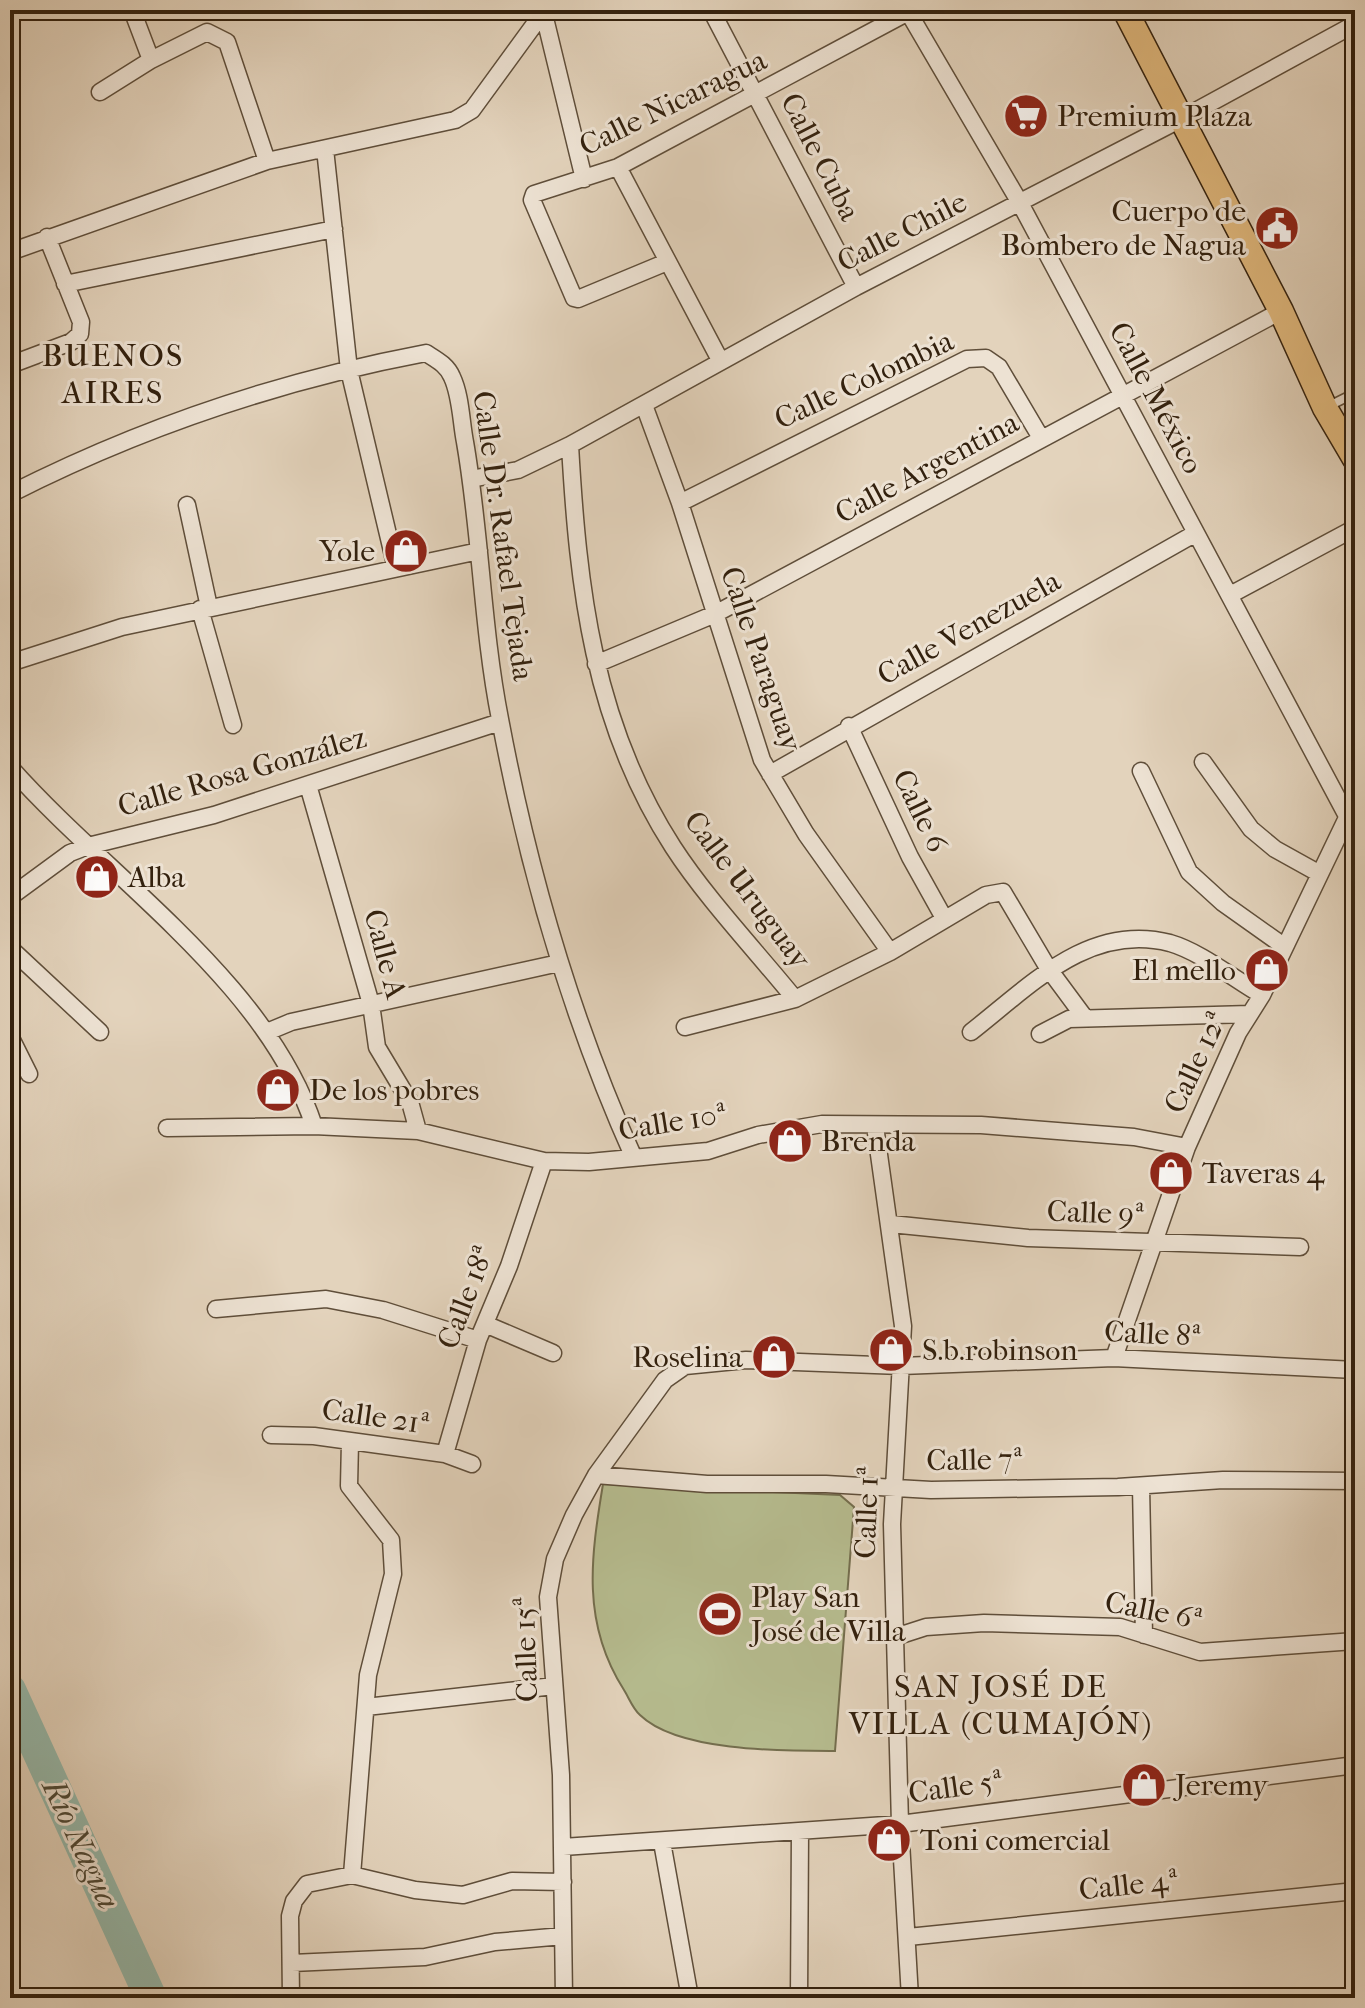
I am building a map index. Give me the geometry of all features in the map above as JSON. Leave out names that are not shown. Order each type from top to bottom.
[{"type":"main road","points":[[1125,10],[1281,311],[1325,408],[1355,459]]},
{"type":"street","points":[[132,10],[151,60]]},
{"type":"street","name":"Calle Cuba","points":[[711,10],[856,287]]},
{"type":"street","name":"Calle Nicaragua","points":[[667,262],[574,298],[532,200],[538,192],[618,167],[909,11]]},
{"type":"street","name":"Calle México","points":[[909,11],[1020,203],[1196,533],[1351,809]]},
{"type":"street","points":[[10,252],[267,161],[455,120],[472,110],[542,12]]},
{"type":"street","points":[[542,12],[584,179]]},
{"type":"street","name":"Calle Chile","points":[[471,479],[518,470],[570,445],[856,287],[1353,28]]},
{"type":"street","points":[[100,92],[151,60],[207,32],[227,42],[267,161]]},
{"type":"street","points":[[325,149],[349,370],[396,568]]},
{"type":"street","points":[[618,167],[720,360]]},
{"type":"street","points":[[65,284],[334,229]]},
{"type":"street","points":[[10,365],[71,342],[80,334],[81,322],[47,237]]},
{"type":"street","name":"Calle Argentina","points":[[596,664],[715,614],[1281,311]]},
{"type":"street","name":"Calle Dr. Rafael Tejada","points":[[10,494],[118,442],[349,370],[426,353],[444,364],[453,379],[471,479],[500,722],[559,963],[602,1086],[634,1158]]},
{"type":"street","name":"Calle Colombia","points":[[680,503],[967,359],[986,358],[999,367],[1041,438]]},
{"type":"street","name":"Calle Paraguay","points":[[644,405],[680,503],[753,735],[770,774],[806,834],[890,952]]},
{"type":"street","name":"Calle Uruguay","points":[[570,445],[577,560],[596,664],[632,773],[674,848],[795,999]]},
{"type":"street","points":[[187,505],[204,608],[233,725]]},
{"type":"street","points":[[1230,595],[1355,528]]},
{"type":"street","name":"Calle Venezuela","points":[[770,774],[849,726],[1196,533]]},
{"type":"street","points":[[10,663],[122,627],[479,551]]},
{"type":"street","name":"Calle Rosa González","points":[[10,897],[70,853],[88,846],[214,815],[500,722]]},
{"type":"street","name":"Calle 6","points":[[849,726],[910,857],[944,918]]},
{"type":"street","points":[[1203,762],[1251,829],[1275,849],[1320,874]]},
{"type":"street","points":[[10,767],[155,908],[267,1032],[304,1096],[314,1126]]},
{"type":"street","points":[[1141,771],[1189,872],[1223,903],[1285,947]]},
{"type":"street","name":"Calle A","points":[[308,785],[371,1004],[377,1047],[410,1102],[418,1131]]},
{"type":"street","name":"Calle 12ª","points":[[1114,1358],[1139,1294],[1153,1243],[1187,1147],[1351,809]]},
{"type":"street","points":[[685,1027],[795,999],[890,952],[986,895],[1003,892],[1048,968],[1085,1018]]},
{"type":"street","points":[[971,1032],[1048,968],[1087,949],[1136,938],[1173,944],[1262,995]]},
{"type":"street","points":[[10,948],[100,1032]]},
{"type":"street","points":[[267,1032],[291,1022],[559,963]]},
{"type":"street","points":[[1040,1034],[1069,1019],[1250,1014]]},
{"type":"street","points":[[10,1036],[29,1074]]},
{"type":"street","name":"Calle 10ª","points":[[167,1128],[314,1126],[418,1131],[544,1161],[634,1158],[708,1151],[758,1135],[822,1124],[981,1125],[1134,1137],[1187,1147]]},
{"type":"street","name":"Calle 1ª","points":[[875,1126],[903,1326],[892,1524],[900,1824],[910,1998]]},
{"type":"street","name":"Calle 18ª","points":[[445,1454],[481,1332],[509,1266],[544,1161]]},
{"type":"street","name":"Calle 9ª","points":[[891,1224],[1028,1238],[1300,1247]]},
{"type":"street","points":[[216,1309],[326,1299],[481,1332],[553,1353]]},
{"type":"street","name":"Calle 8ª","points":[[901,1366],[1114,1358],[1355,1370]]},
{"type":"street","name":"Calle 15ª","points":[[564,1998],[563,1847],[548,1597],[555,1559],[596,1475],[665,1380],[685,1366],[746,1360],[901,1366]]},
{"type":"street","name":"Calle 21ª","points":[[271,1435],[314,1436],[445,1454],[472,1464]]},
{"type":"street","points":[[350,1442],[349,1486],[391,1540],[393,1574],[368,1675],[352,1875]]},
{"type":"street","name":"Calle 7ª","points":[[596,1475],[707,1484],[748,1482],[931,1490],[1141,1486],[1223,1480],[1355,1481]]},
{"type":"street","points":[[1141,1486],[1144,1635]]},
{"type":"street","name":"Calle 6ª","points":[[895,1637],[926,1627],[984,1623],[1120,1627],[1200,1652],[1355,1641]]},
{"type":"street","points":[[366,1707],[554,1686]]},
{"type":"street","name":"Calle 5ª","points":[[563,1847],[900,1824],[1355,1765]]},
{"type":"street","points":[[799,1998],[800,1831]]},
{"type":"street","points":[[662,1842],[690,1998]]},
{"type":"street","points":[[291,1998],[290,1916],[300,1891],[307,1884],[352,1875],[415,1890],[463,1895],[512,1881],[563,1882]]},
{"type":"street","name":"Calle 4ª","points":[[908,1937],[1355,1891]]},
{"type":"street","points":[[292,1963],[425,1957],[495,1942],[563,1936]]},
{"type":"lane","points":[[1325,408],[1355,393]]},
{"type":"green space","name":"Play San José de Villa","points":[[603,1484],[840,1495],[854,1507],[835,1751],[788,1751],[705,1743],[657,1727],[638,1713],[610,1665],[595,1615],[593,1564]]},
{"type":"waterway","name":"Río Nagua","points":[[10,1690],[151,1998]]},
{"type":"place","name":"Premium Plaza","points":[[1026,116]]},
{"type":"place","name":"Cuerpo de Bombero de Nagua","points":[[1277,228]]},
{"type":"place","name":"Yole","points":[[406,551]]},
{"type":"place","name":"Alba","points":[[97,877]]},
{"type":"place","name":"El mello","points":[[1267,970]]},
{"type":"place","name":"De los pobres","points":[[278,1090]]},
{"type":"place","name":"Brenda","points":[[790,1141]]},
{"type":"place","name":"Taveras 4","points":[[1171,1173]]},
{"type":"place","name":"S.b.robinson","points":[[891,1350]]},
{"type":"place","name":"Roselina","points":[[774,1357]]},
{"type":"place","name":"Play San José de Villa","points":[[720,1614]]},
{"type":"place","name":"Jeremy","points":[[1144,1785]]},
{"type":"place","name":"Toni comercial","points":[[889,1840]]},
{"type":"district","name":"BUENOS AIRES","points":[[113,374]]},
{"type":"district","name":"SAN JOSÉ DE VILLA (CUMAJÓN)","points":[[1001,1704]]}]
